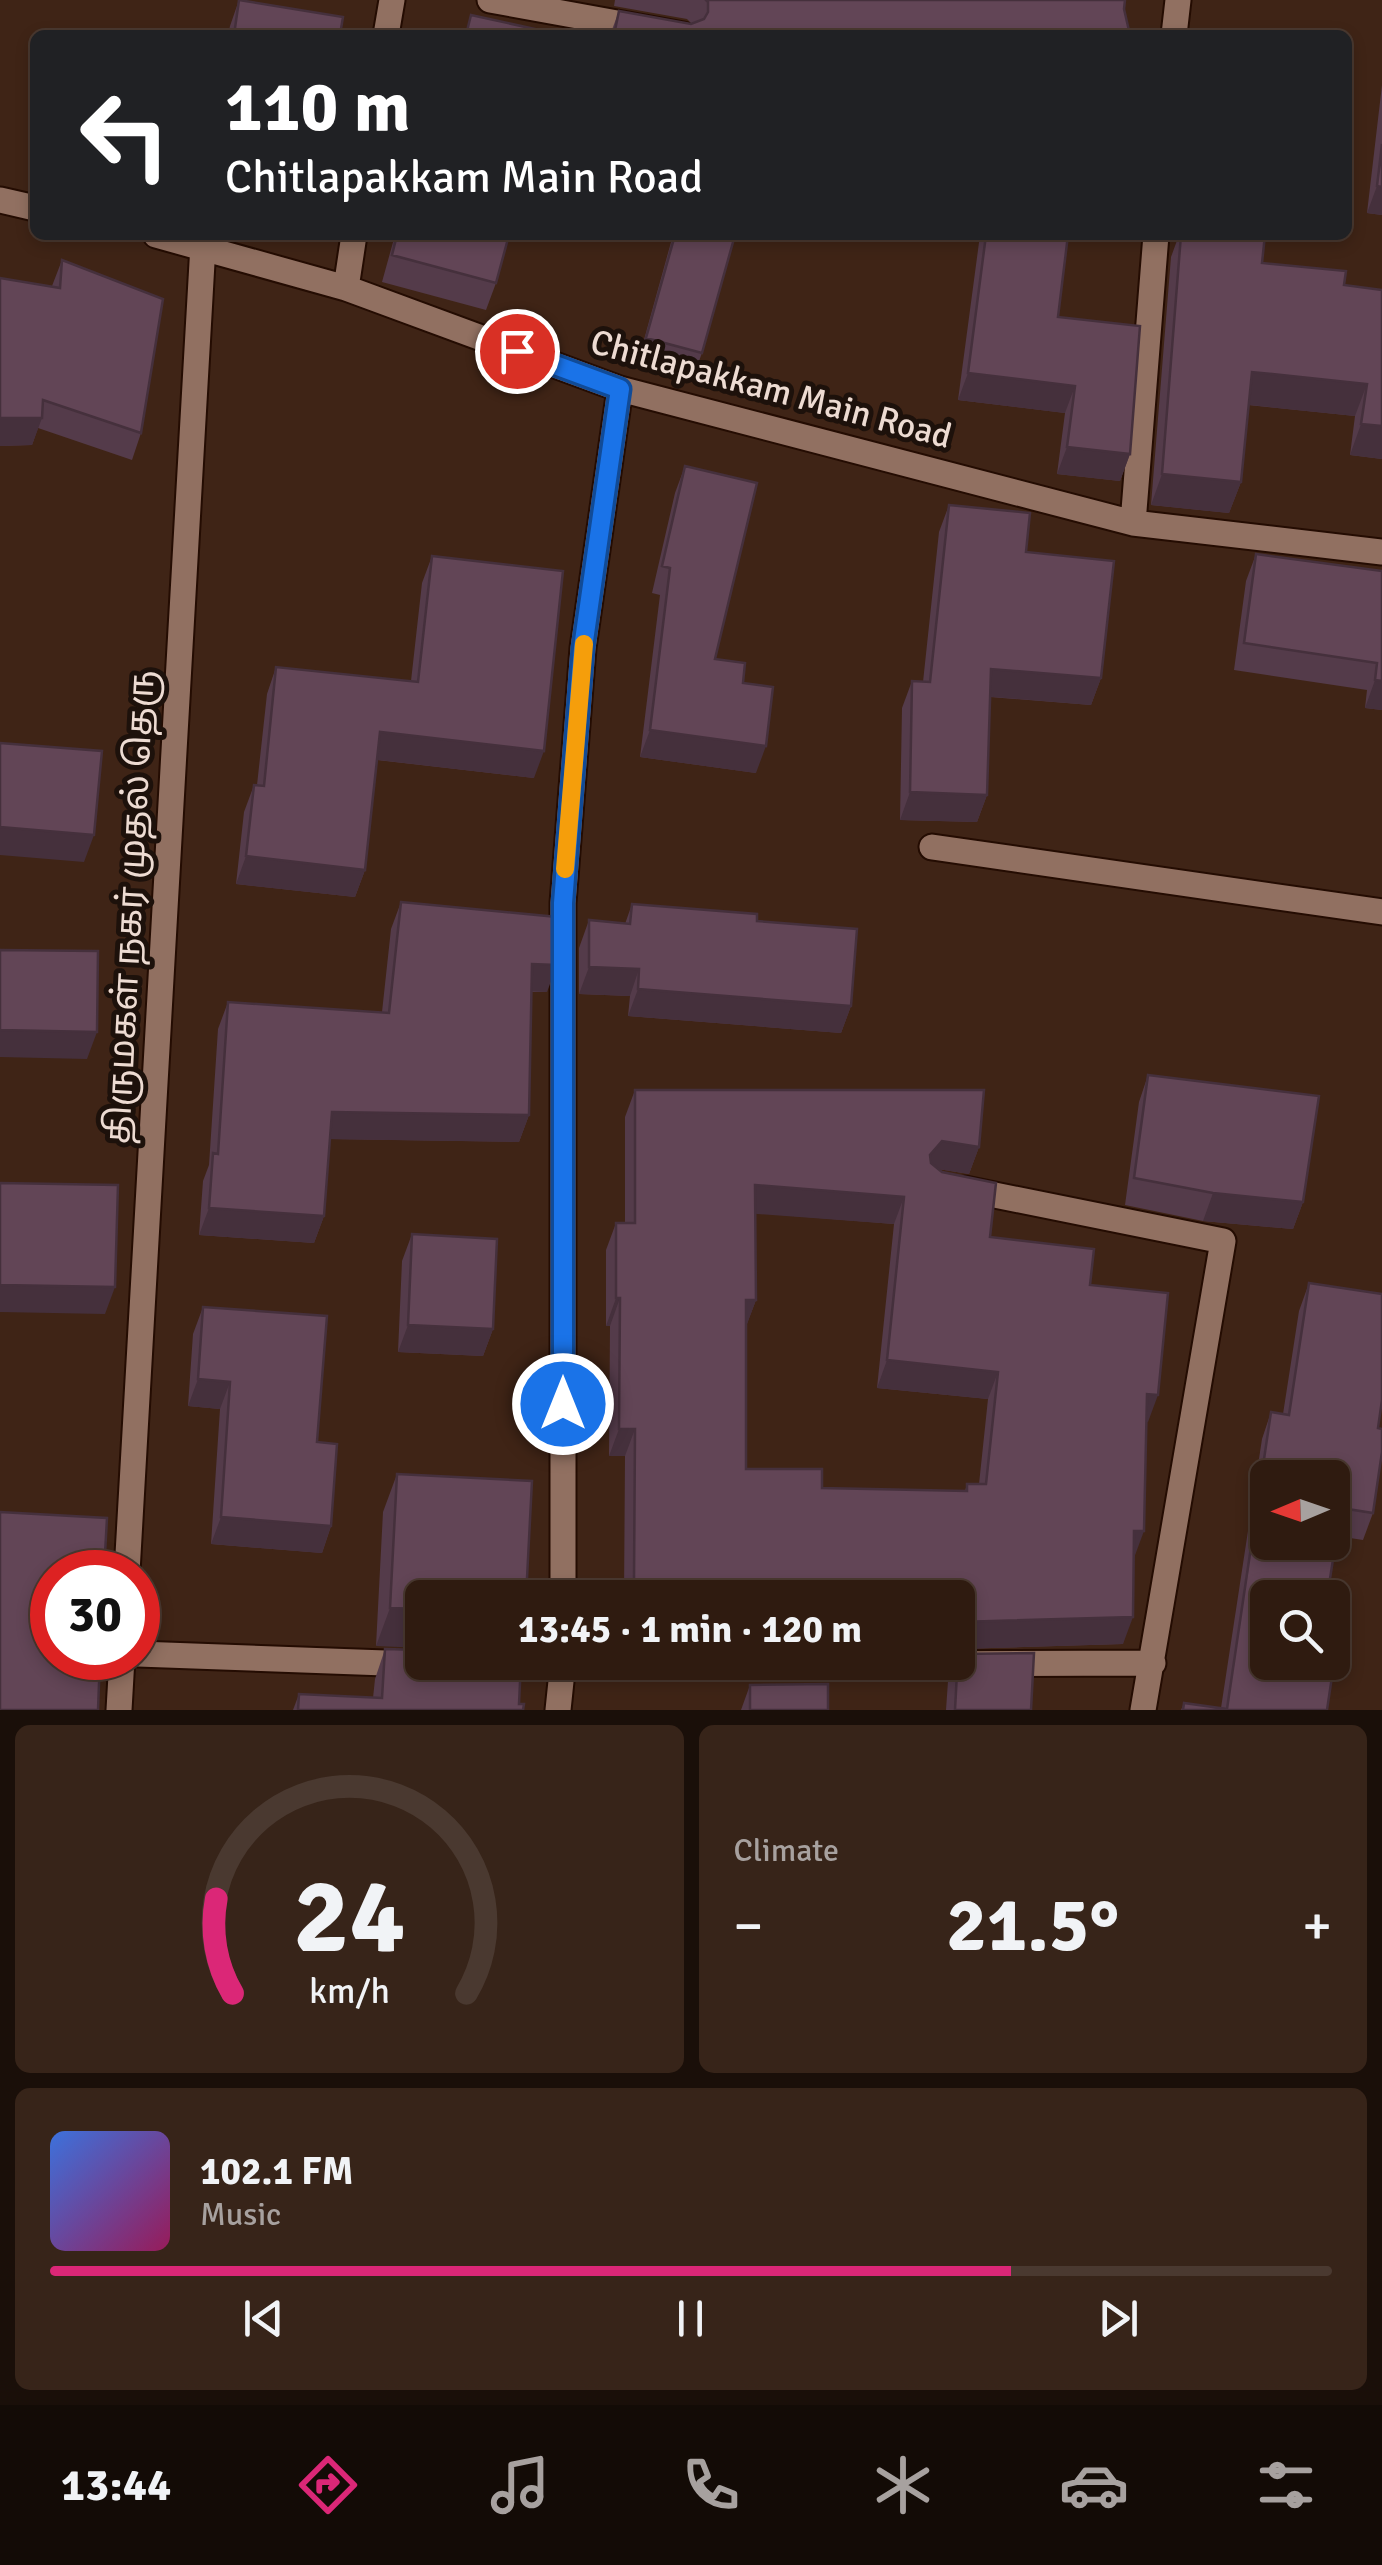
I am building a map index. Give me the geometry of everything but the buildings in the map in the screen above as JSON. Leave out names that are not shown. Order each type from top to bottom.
[{"type":"street","points":[[387,30],[392,0]]},
{"type":"street","points":[[490,0],[655,30]]},
{"type":"street","points":[[1175,30],[1178,0]]},
{"type":"street","points":[[0,200],[30,207]]},
{"type":"street","name":"Chitlapakkam Main Road","points":[[180,240],[346,288],[620,389],[1133,523],[1382,552]]},
{"type":"street","points":[[346,288],[353,240]]},
{"type":"street","points":[[1133,523],[1156,240]]},
{"type":"street","name":"திருமகள் நகர் முதல் தெரு","points":[[128,1550],[203,245]]},
{"type":"street","points":[[562,1580],[563,903],[583,648],[620,389]]},
{"type":"street","points":[[932,847],[1382,912]]},
{"type":"street","points":[[936,1184],[1224,1241],[1143,1710]]},
{"type":"street","points":[[160,1655],[405,1663]]},
{"type":"street","points":[[975,1665],[1153,1664]]},
{"type":"street","points":[[119,1710],[121,1680]]},
{"type":"street","points":[[558,1710],[561,1680]]},
{"type":"slow traffic","points":[[565,869],[584,644]]},
{"type":"route","points":[[517,351],[620,389],[583,648],[563,903],[563,1404]]}]
